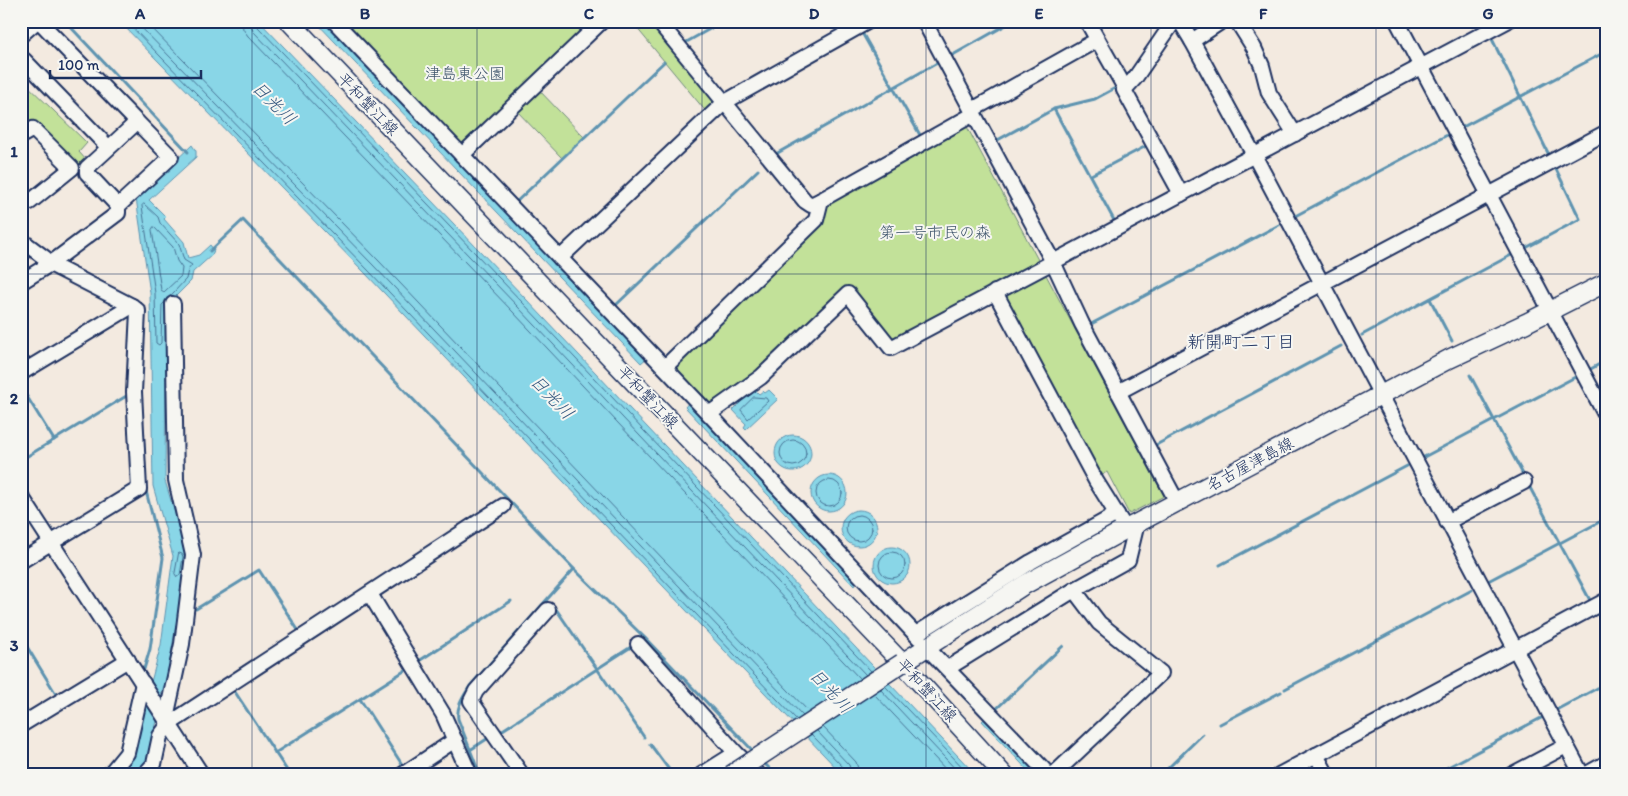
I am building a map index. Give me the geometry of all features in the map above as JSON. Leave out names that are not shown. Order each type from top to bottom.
[{"type":"main road","name":"平和蟹江線","points":[[289,21],[902,663],[1004,775]]},
{"type":"main road","name":"名古屋津島線","points":[[731,775],[1024,584],[1127,522],[1177,502],[1449,359],[1607,282]]},
{"type":"street","points":[[21,35],[38,21],[171,157],[118,206]]},
{"type":"street","points":[[334,21],[665,367],[918,636],[1031,562],[1127,522]]},
{"type":"street","points":[[462,156],[602,21]]},
{"type":"street","points":[[658,21],[811,205],[1097,40]]},
{"type":"street","points":[[560,258],[725,102],[869,21]]},
{"type":"street","points":[[924,21],[1177,502]]},
{"type":"street","points":[[1087,21],[1126,88]]},
{"type":"street","points":[[1174,21],[1135,78],[1124,90],[1181,194]]},
{"type":"street","points":[[1180,21],[1254,155],[1566,746],[1584,775],[1607,764]]},
{"type":"street","points":[[1192,41],[1222,21]]},
{"type":"street","points":[[1236,21],[1254,48],[1262,66],[1269,92],[1294,134]]},
{"type":"street","points":[[1397,21],[1607,418]]},
{"type":"street","points":[[709,414],[761,377],[848,294],[891,348],[1507,21]]},
{"type":"street","points":[[21,62],[24,60],[108,148]]},
{"type":"street","points":[[21,282],[50,264],[118,213],[118,206],[87,173],[86,168],[137,122]]},
{"type":"street","points":[[21,136],[33,129],[72,168],[30,202],[21,194]]},
{"type":"street","points":[[1118,392],[1607,132]]},
{"type":"street","points":[[665,367],[816,220],[821,200]]},
{"type":"street","points":[[21,240],[50,264],[132,306],[138,311],[134,392],[139,489],[21,561]]},
{"type":"street","points":[[948,668],[1074,590],[1128,560],[1127,522],[1096,481],[995,292]]},
{"type":"street","points":[[144,775],[154,764],[166,718],[182,644],[193,555],[176,480],[173,304]]},
{"type":"street","points":[[21,373],[132,306]]},
{"type":"street","points":[[1447,522],[1524,482]]},
{"type":"street","points":[[21,496],[202,775]]},
{"type":"street","points":[[166,718],[370,594],[503,506]]},
{"type":"street","points":[[1053,775],[1161,673],[1099,623],[1074,590]]},
{"type":"street","points":[[370,594],[443,714],[470,775]]},
{"type":"street","points":[[1279,775],[1607,600]]},
{"type":"street","points":[[522,775],[471,701],[476,691],[548,610]]},
{"type":"street","points":[[638,644],[759,775]]},
{"type":"street","points":[[932,652],[1049,775]]},
{"type":"street","points":[[21,725],[128,660]]},
{"type":"street","points":[[109,775],[127,753],[145,686]]},
{"type":"street","points":[[402,775],[455,740]]},
{"type":"street","points":[[1511,775],[1566,746]]},
{"type":"street","points":[[701,775],[736,752]]},
{"type":"street","points":[[1316,755],[1327,775]]},
{"type":"green space","name":"津島東公園","points":[[342,21],[594,21],[538,89],[584,137],[562,158],[515,109],[467,144],[460,144]]},
{"type":"green space","points":[[631,21],[652,21],[720,102],[708,114]]},
{"type":"green space","points":[[21,79],[87,143],[79,152],[87,161],[78,169],[21,113]]},
{"type":"green space","name":"第一号市民の森","points":[[966,125],[1164,496],[1129,514],[1107,472],[1099,476],[999,287],[892,343],[849,289],[768,366],[711,408],[673,368],[674,363],[825,219],[826,204]]},
{"type":"water","name":"日光川","points":[[119,21],[259,21],[526,299],[976,775],[843,775],[365,273]]},
{"type":"water","points":[[315,21],[327,21],[648,357],[641,363]]},
{"type":"water","points":[[192,145],[196,151],[196,157],[149,200],[166,217],[164,219],[184,242],[188,258],[199,255],[210,245],[214,250],[212,255],[193,272],[191,281],[166,306],[165,481],[188,556],[167,677],[154,715],[157,721],[146,762],[135,775],[117,775],[133,755],[145,703],[153,685],[151,682],[161,645],[173,556],[153,486],[150,293],[136,198]]},
{"type":"water","points":[[754,389],[759,394],[769,390],[778,399],[746,429],[744,427],[746,424],[733,410]]},
{"type":"water","points":[[690,401],[859,580],[854,586],[685,407]]},
{"type":"water","points":[[793,435],[805,441],[811,453],[805,465],[793,471],[781,465],[775,453],[781,441]]},
{"type":"water","points":[[829,475],[836,476],[842,480],[846,486],[846,500],[842,506],[836,510],[829,511],[822,510],[816,506],[812,500],[811,493],[812,486],[816,480],[822,476]]},
{"type":"water","points":[[859,510],[866,511],[872,515],[876,521],[876,535],[872,541],[866,545],[859,546],[852,545],[846,541],[842,535],[841,528],[842,521],[846,515],[852,511]]},
{"type":"water","points":[[892,547],[904,553],[910,565],[904,577],[892,583],[880,577],[874,565],[880,553]]},
{"type":"water","points":[[988,716],[1043,775],[1032,775],[982,721]]},
{"type":"waterway","points":[[65,21],[188,152]]},
{"type":"waterway","points":[[683,44],[724,21]]},
{"type":"waterway","points":[[951,56],[1013,21]]},
{"type":"waterway","points":[[861,31],[920,135]]},
{"type":"waterway","points":[[1490,35],[1550,157]]},
{"type":"waterway","points":[[1459,129],[1607,51]]},
{"type":"waterway","points":[[514,204],[664,62]]},
{"type":"waterway","points":[[774,155],[939,62]]},
{"type":"waterway","points":[[994,142],[1054,109],[1095,99],[1119,86]]},
{"type":"waterway","points":[[1054,109],[1116,224]]},
{"type":"waterway","points":[[1297,215],[1451,133]]},
{"type":"waterway","points":[[1091,175],[1150,144]]},
{"type":"waterway","points":[[1522,250],[1580,219],[1554,165]]},
{"type":"waterway","points":[[616,305],[758,170]]},
{"type":"waterway","points":[[210,251],[243,220],[574,569],[645,638],[755,753]]},
{"type":"waterway","points":[[1093,323],[1279,225]]},
{"type":"waterway","points":[[1362,335],[1515,253]]},
{"type":"waterway","points":[[41,278],[49,273]]},
{"type":"waterway","points":[[1430,299],[1452,341]]},
{"type":"waterway","points":[[1156,445],[1341,346]]},
{"type":"waterway","points":[[1587,371],[1607,360]]},
{"type":"waterway","points":[[1470,375],[1525,478]]},
{"type":"waterway","points":[[1424,457],[1579,375]]},
{"type":"waterway","points":[[21,387],[54,440]]},
{"type":"waterway","points":[[21,460],[128,395]]},
{"type":"waterway","points":[[1220,565],[1407,466]]},
{"type":"waterway","points":[[1528,484],[1592,604]]},
{"type":"waterway","points":[[144,669],[150,649],[163,558],[145,487]]},
{"type":"waterway","points":[[1490,580],[1607,518]]},
{"type":"waterway","points":[[480,775],[458,719],[461,701],[470,686],[574,569]]},
{"type":"waterway","points":[[196,609],[259,570],[300,633]]},
{"type":"waterway","points":[[1285,689],[1472,590]]},
{"type":"waterway","points":[[419,661],[511,601]]},
{"type":"waterway","points":[[367,602],[376,618]]},
{"type":"waterway","points":[[556,609],[644,737]]},
{"type":"waterway","points":[[1596,610],[1607,631]]},
{"type":"waterway","points":[[21,637],[59,699]]},
{"type":"waterway","points":[[498,733],[634,645]]},
{"type":"waterway","points":[[994,711],[1063,646]]},
{"type":"waterway","points":[[403,766],[360,699],[408,667]]},
{"type":"waterway","points":[[1558,709],[1607,683]]},
{"type":"waterway","points":[[233,689],[290,775]]},
{"type":"waterway","points":[[1220,724],[1281,692]]},
{"type":"waterway","points":[[275,753],[360,699]]},
{"type":"waterway","points":[[1433,775],[1541,718]]},
{"type":"waterway","points":[[1161,775],[1203,734]]},
{"type":"waterway","points":[[470,750],[490,737]]},
{"type":"waterway","points":[[650,744],[673,775]]},
{"type":"waterway","points":[[762,761],[776,775]]},
{"type":"district","name":"新開町二丁目","points":[[1241,342]]}]
